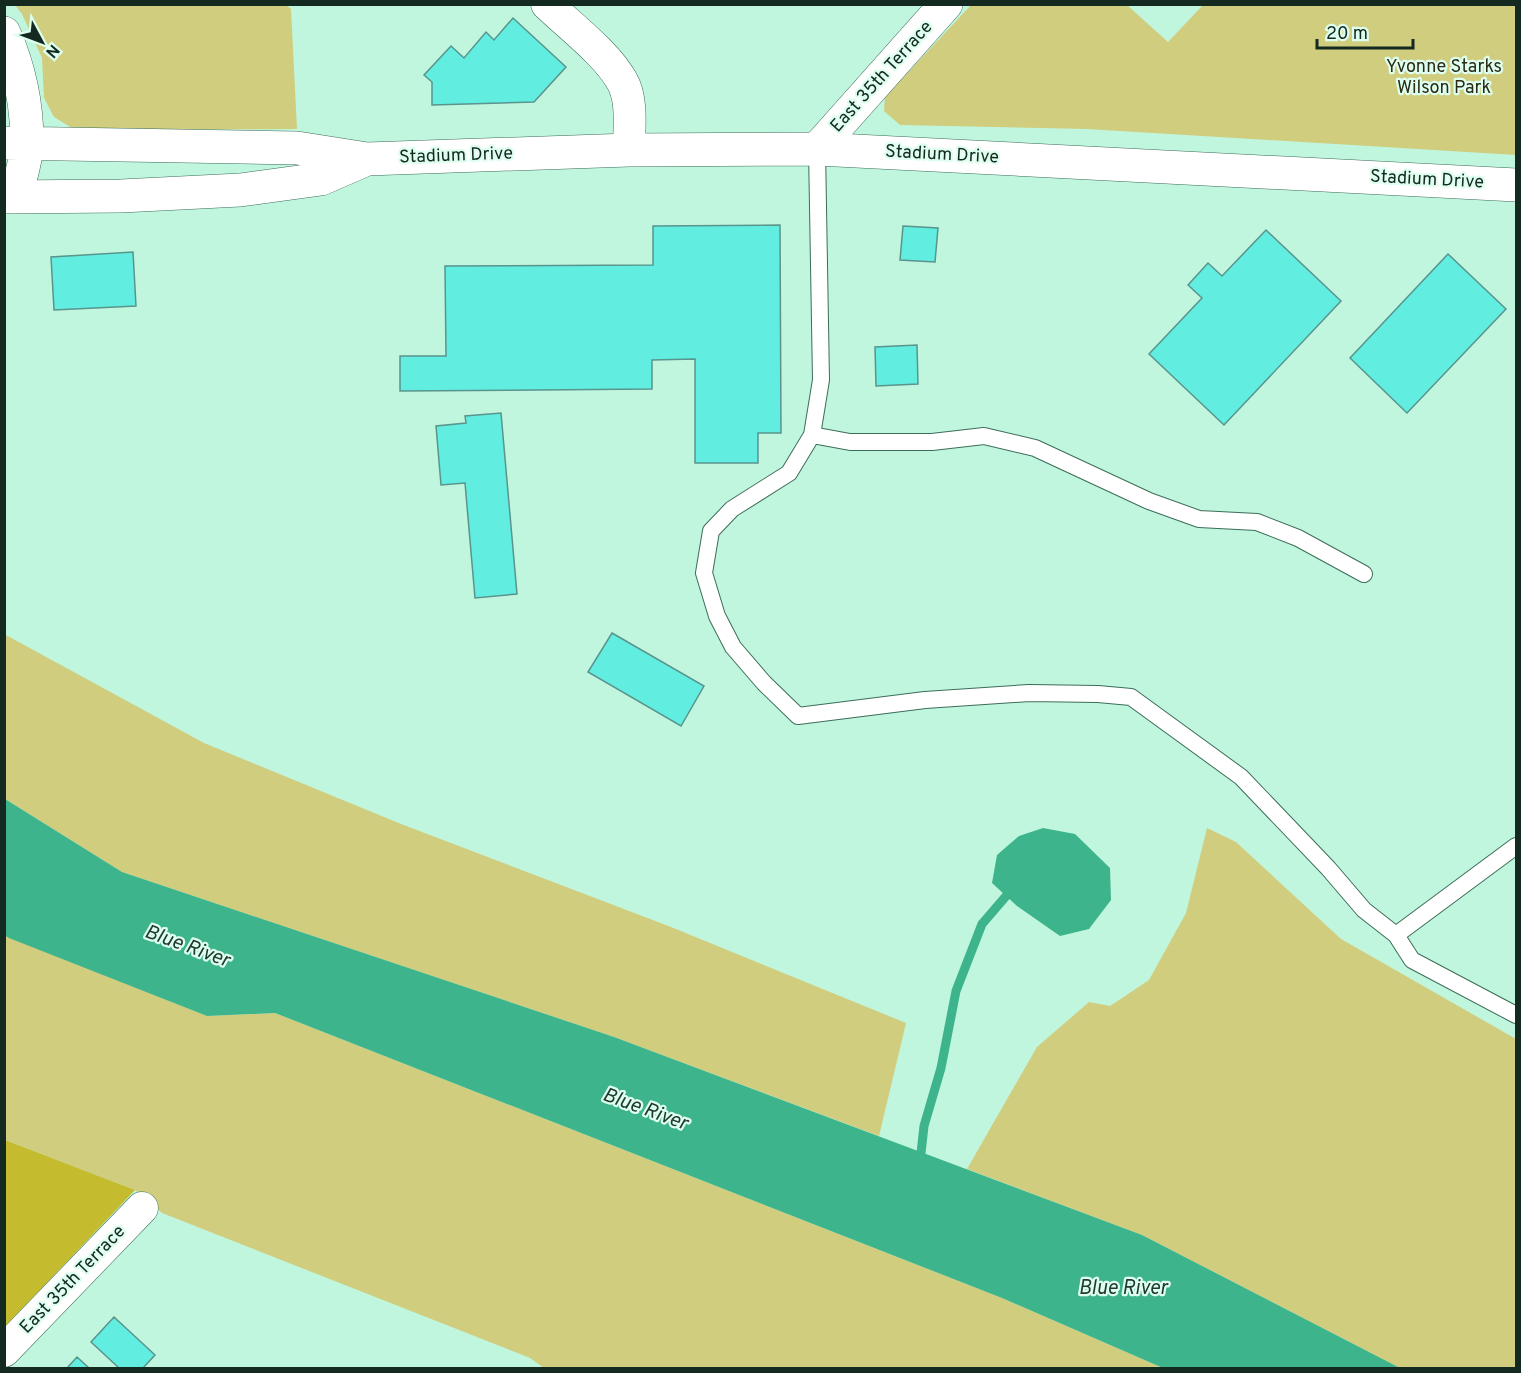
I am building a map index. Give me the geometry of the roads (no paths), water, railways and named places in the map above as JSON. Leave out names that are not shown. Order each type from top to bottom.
[{"type":"main road","name":"East 35th Terrace","points":[[817,149],[946,4]]},
{"type":"main road","points":[[4,33],[14,55],[21,82],[10,197]]},
{"type":"main road","name":"Stadium Drive","points":[[16,143],[297,148],[367,159],[629,150],[817,149],[1516,185]]},
{"type":"main road","name":"Stadium Drive","points":[[10,197],[121,196],[240,190],[321,179],[367,159]]},
{"type":"street","points":[[548,4],[600,53],[623,82],[629,107],[629,150]]},
{"type":"street","name":"East 35th Terrace","points":[[4,1351],[142,1208]]},
{"type":"lane","points":[[817,149],[821,380],[812,435],[789,473],[732,509],[711,531],[704,573],[717,616],[733,647],[764,683],[798,716],[925,700],[1029,693],[1131,697],[1241,777],[1328,868],[1364,910],[1396,935],[1412,960],[1516,1015]]},
{"type":"lane","points":[[812,435],[850,442],[932,442],[984,435],[1035,448],[1149,501],[1199,519],[1257,522],[1298,538],[1364,574]]},
{"type":"lane","points":[[1396,935],[1516,846]]},
{"type":"water","name":"Blue River","points":[[5,799],[122,872],[614,1037],[1142,1235],[1400,1368],[1163,1368],[1002,1298],[275,1013],[207,1016],[9,938],[4,935]]},
{"type":"water","points":[[1043,828],[1075,834],[1110,868],[1111,900],[1089,929],[1060,936],[1017,906],[992,883],[997,855],[1019,836]]},
{"type":"waterway","points":[[920,1162],[924,1126],[941,1068],[956,991],[982,924],[1013,888]]},
{"type":"park label","name":"Yvonne Starks Wilson Park","points":[[1444,77]]}]
